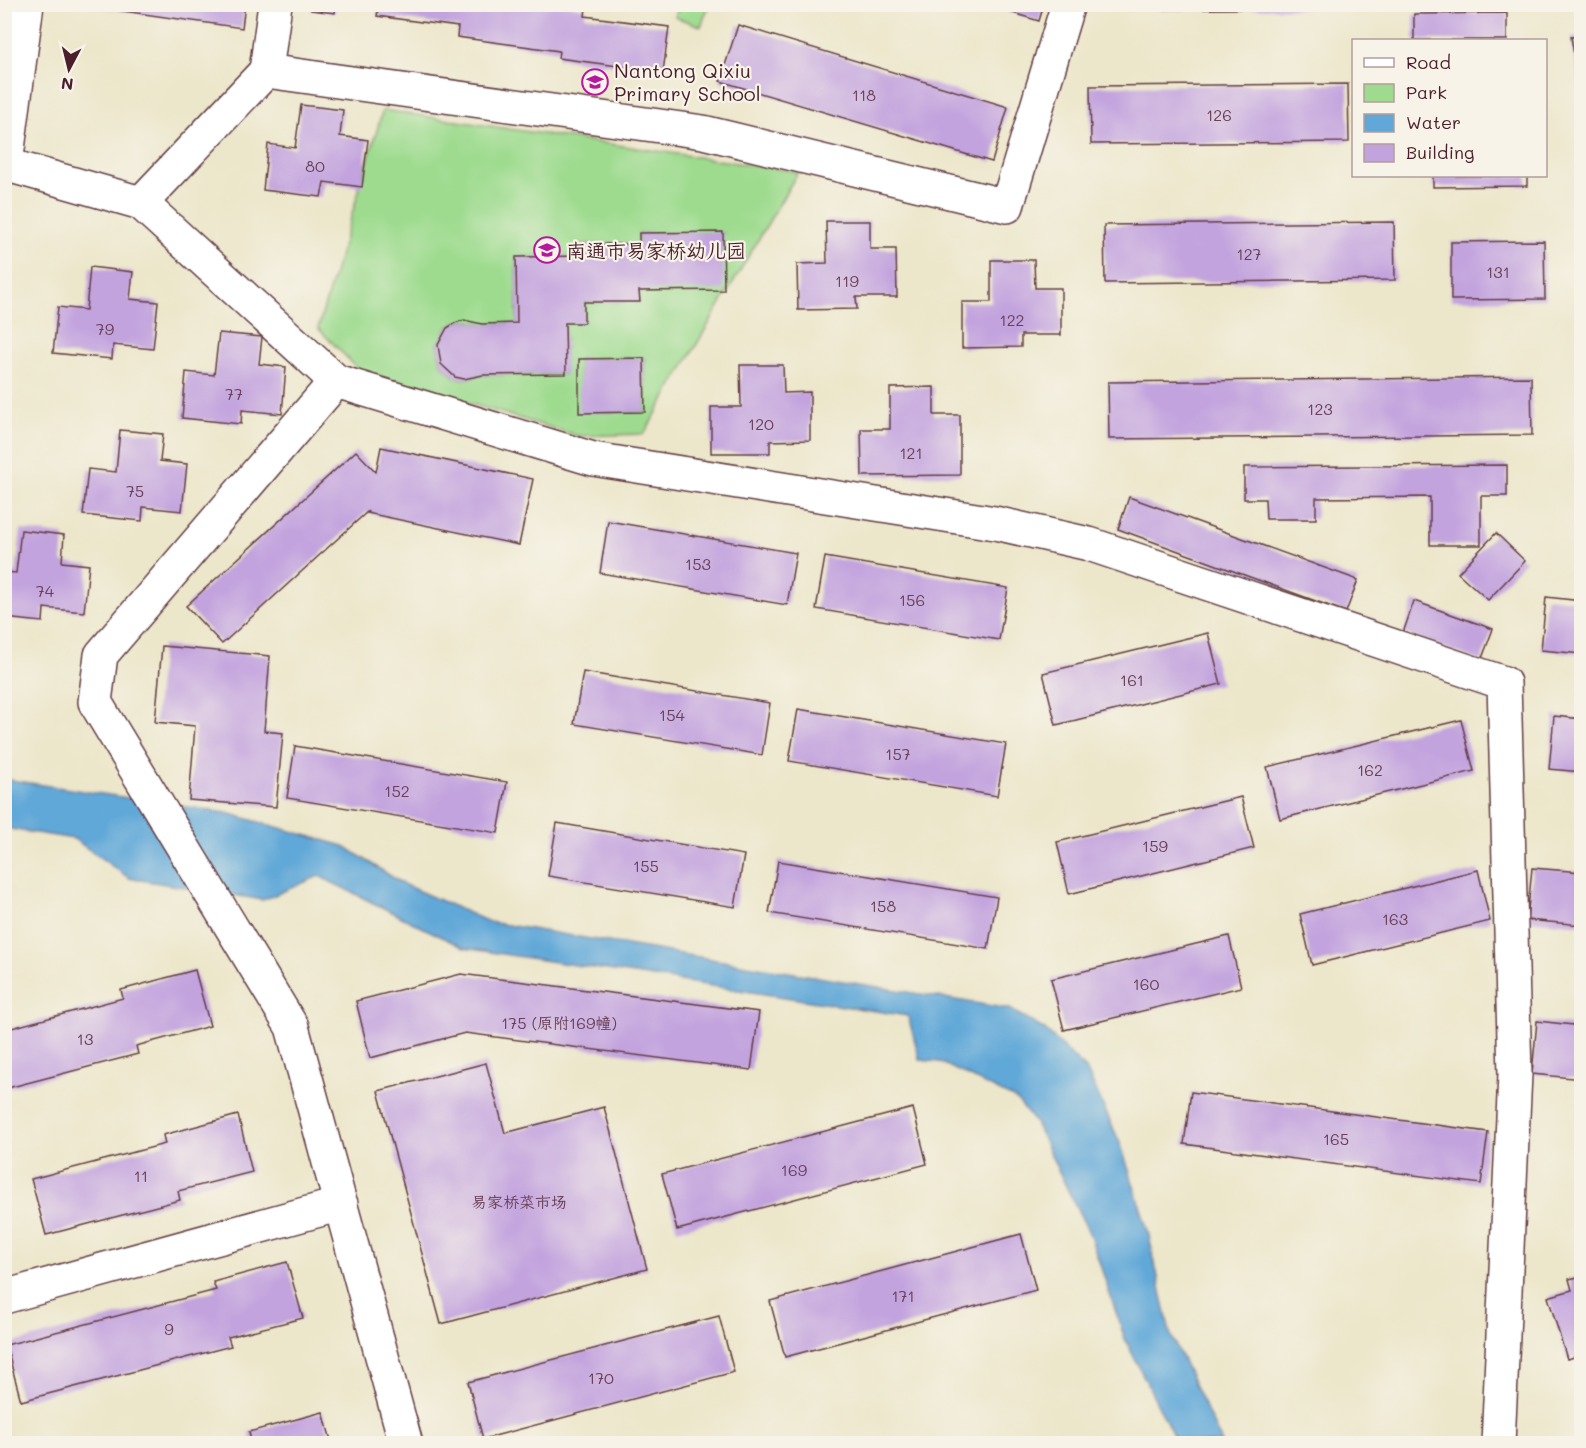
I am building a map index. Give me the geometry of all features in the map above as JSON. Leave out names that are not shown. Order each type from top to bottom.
[{"type":"street","points":[[27,4],[5,164],[141,203],[336,381],[593,459],[995,523],[1089,544],[1503,683],[1515,1074],[1498,1443]]},
{"type":"street","points":[[141,203],[266,71],[275,4]]},
{"type":"street","points":[[266,71],[703,132],[1007,206],[1068,4]]},
{"type":"street","points":[[336,381],[101,655],[95,702],[292,1027],[406,1443]]},
{"type":"street","points":[[4,1297],[340,1204]]},
{"type":"green space","points":[[679,5],[709,5],[701,26],[675,17]]},
{"type":"green space","name":"南通市易家桥幼儿园","points":[[383,110],[798,172],[644,434],[579,436],[360,371],[318,328]],"holes":[[[639,233],[723,233],[639,291],[639,302],[584,302],[584,322],[565,323],[565,374],[483,375],[464,379],[455,377],[441,364],[438,345],[447,328],[455,323],[464,320],[482,324],[517,323],[516,257],[584,256],[584,244],[639,244]],[[644,358],[645,412],[580,412],[579,359]]]},
{"type":"water","points":[[4,779],[227,813],[344,846],[403,884],[489,922],[1010,1009],[1045,1030],[1086,1069],[1121,1145],[1148,1231],[1170,1333],[1222,1443],[1177,1443],[1125,1339],[1090,1235],[1035,1123],[1017,1100],[940,1062],[920,1060],[908,1016],[464,948],[319,876],[263,900],[129,878],[74,839],[5,828]]},
{"type":"building","points":[[74,4],[245,4],[242,28]]},
{"type":"building","points":[[311,4],[336,4],[335,13],[311,10]]},
{"type":"building","points":[[379,4],[557,4],[586,8],[585,16],[669,27],[663,72],[558,58],[559,51],[457,37],[458,27],[377,16]]},
{"type":"building","points":[[984,4],[1044,4],[1039,21]]},
{"type":"building","points":[[1122,4],[1329,4],[1329,8],[1122,10]]},
{"type":"building","points":[[1507,13],[1507,39],[1414,39],[1414,14]]},
{"type":"building","points":[[738,25],[1008,107],[992,162],[720,81]]},
{"type":"building","points":[[1582,36],[1582,90],[1580,90],[1571,37]]},
{"type":"building","points":[[1348,84],[1349,142],[1091,144],[1090,86]]},
{"type":"building","points":[[301,105],[343,110],[340,136],[368,140],[362,187],[324,182],[321,197],[263,190],[268,144],[295,148]]},
{"type":"building","points":[[1433,177],[1527,177],[1527,186],[1433,187]]},
{"type":"building","points":[[826,221],[870,221],[870,249],[896,249],[897,297],[856,297],[857,309],[798,310],[797,264],[827,263]]},
{"type":"building","points":[[1394,222],[1395,280],[1105,283],[1104,225]]},
{"type":"building","points":[[723,232],[724,290],[639,291],[640,302],[584,302],[584,323],[565,323],[566,374],[483,375],[464,379],[455,377],[441,364],[438,345],[447,328],[455,323],[464,320],[482,324],[517,323],[516,257],[584,256],[584,244],[639,244],[639,233]]},
{"type":"building","points":[[1544,241],[1545,299],[1451,300],[1451,242]]},
{"type":"building","points":[[991,260],[1034,260],[1035,288],[1061,288],[1061,335],[1021,335],[1021,347],[962,348],[962,302],[991,302]]},
{"type":"building","points":[[90,267],[133,272],[130,299],[158,302],[153,349],[113,345],[112,359],[53,353],[58,307],[86,310]]},
{"type":"building","points":[[219,333],[262,337],[259,364],[286,367],[282,414],[242,410],[241,424],[182,418],[186,372],[214,375]]},
{"type":"building","points":[[644,358],[645,412],[579,413],[579,359]]},
{"type":"building","points":[[740,365],[783,365],[784,393],[810,392],[810,440],[770,441],[770,453],[711,453],[711,407],[741,407]]},
{"type":"building","points":[[1531,377],[1532,435],[1109,439],[1108,382]]},
{"type":"building","points":[[934,387],[934,415],[960,415],[960,475],[862,476],[861,429],[890,429],[890,388]]},
{"type":"building","points":[[120,430],[163,434],[160,461],[187,464],[182,511],[143,507],[142,521],[83,515],[88,469],[116,472]]},
{"type":"building","points":[[381,447],[533,479],[519,545],[367,513],[368,511],[222,644],[186,606],[356,451],[376,472]]},
{"type":"building","points":[[1507,465],[1507,496],[1481,496],[1481,545],[1430,545],[1430,497],[1316,498],[1316,519],[1266,519],[1265,499],[1244,499],[1244,467]]},
{"type":"building","points":[[1129,497],[1358,580],[1346,612],[1118,529]]},
{"type":"building","points":[[608,521],[796,553],[787,605],[600,573]]},
{"type":"building","points":[[21,530],[64,535],[62,562],[89,565],[84,612],[44,608],[43,622],[4,618],[4,572],[16,573]]},
{"type":"building","points":[[1496,533],[1525,561],[1488,600],[1458,573]]},
{"type":"building","points":[[825,557],[1008,588],[999,640],[816,609]]},
{"type":"building","points":[[1546,597],[1582,601],[1582,654],[1541,650]]},
{"type":"building","points":[[1414,601],[1493,629],[1481,661],[1403,633]]},
{"type":"building","points":[[1208,633],[1221,684],[1056,725],[1043,673]]},
{"type":"building","points":[[162,646],[270,656],[264,731],[283,733],[276,807],[189,800],[195,726],[155,722]]},
{"type":"building","points":[[583,672],[770,703],[762,755],[574,724]]},
{"type":"building","points":[[798,709],[1006,744],[997,796],[789,761]]},
{"type":"building","points":[[1554,716],[1582,719],[1582,772],[1549,769]]},
{"type":"building","points":[[1461,720],[1474,771],[1280,819],[1267,767]]},
{"type":"building","points":[[295,746],[507,782],[498,833],[287,798]]},
{"type":"building","points":[[1241,797],[1254,848],[1069,894],[1057,842]]},
{"type":"building","points":[[557,823],[744,855],[735,907],[548,876]]},
{"type":"building","points":[[778,861],[997,897],[988,949],[769,913]]},
{"type":"building","points":[[1532,868],[1582,872],[1582,925],[1527,920]]},
{"type":"building","points":[[1478,870],[1490,921],[1312,965],[1300,914]]},
{"type":"building","points":[[1229,936],[1241,987],[1064,1030],[1051,979]]},
{"type":"building","points":[[195,970],[210,1026],[136,1046],[138,1054],[4,1089],[4,1030],[123,998],[121,990]]},
{"type":"building","points":[[461,974],[759,1012],[751,1070],[465,1033],[370,1058],[356,1001]]},
{"type":"building","points":[[1537,1021],[1582,1026],[1582,1079],[1532,1074]]},
{"type":"building","points":[[486,1063],[505,1133],[604,1107],[647,1269],[441,1324],[378,1091]]},
{"type":"building","points":[[1191,1092],[1488,1132],[1481,1184],[1184,1144]]},
{"type":"building","points":[[913,1108],[927,1164],[677,1230],[662,1174]]},
{"type":"building","points":[[238,1115],[252,1172],[178,1191],[180,1200],[46,1235],[31,1179],[165,1144],[163,1135]]},
{"type":"building","points":[[1021,1234],[1036,1290],[785,1357],[770,1301]]},
{"type":"building","points":[[287,1262],[303,1318],[228,1337],[231,1346],[21,1401],[6,1345],[216,1290],[213,1282]]},
{"type":"building","points":[[1582,1276],[1582,1355],[1567,1359],[1548,1297],[1572,1290],[1569,1279]]},
{"type":"building","points":[[719,1316],[734,1372],[483,1439],[468,1382]]},
{"type":"building","points":[[323,1412],[332,1444],[243,1444],[251,1441],[249,1432]]},
{"type":"place","name":"Nantong Qixiu Primary School","points":[[595,82]]},
{"type":"place","name":"南通市易家桥幼儿园","points":[[547,250]]}]
